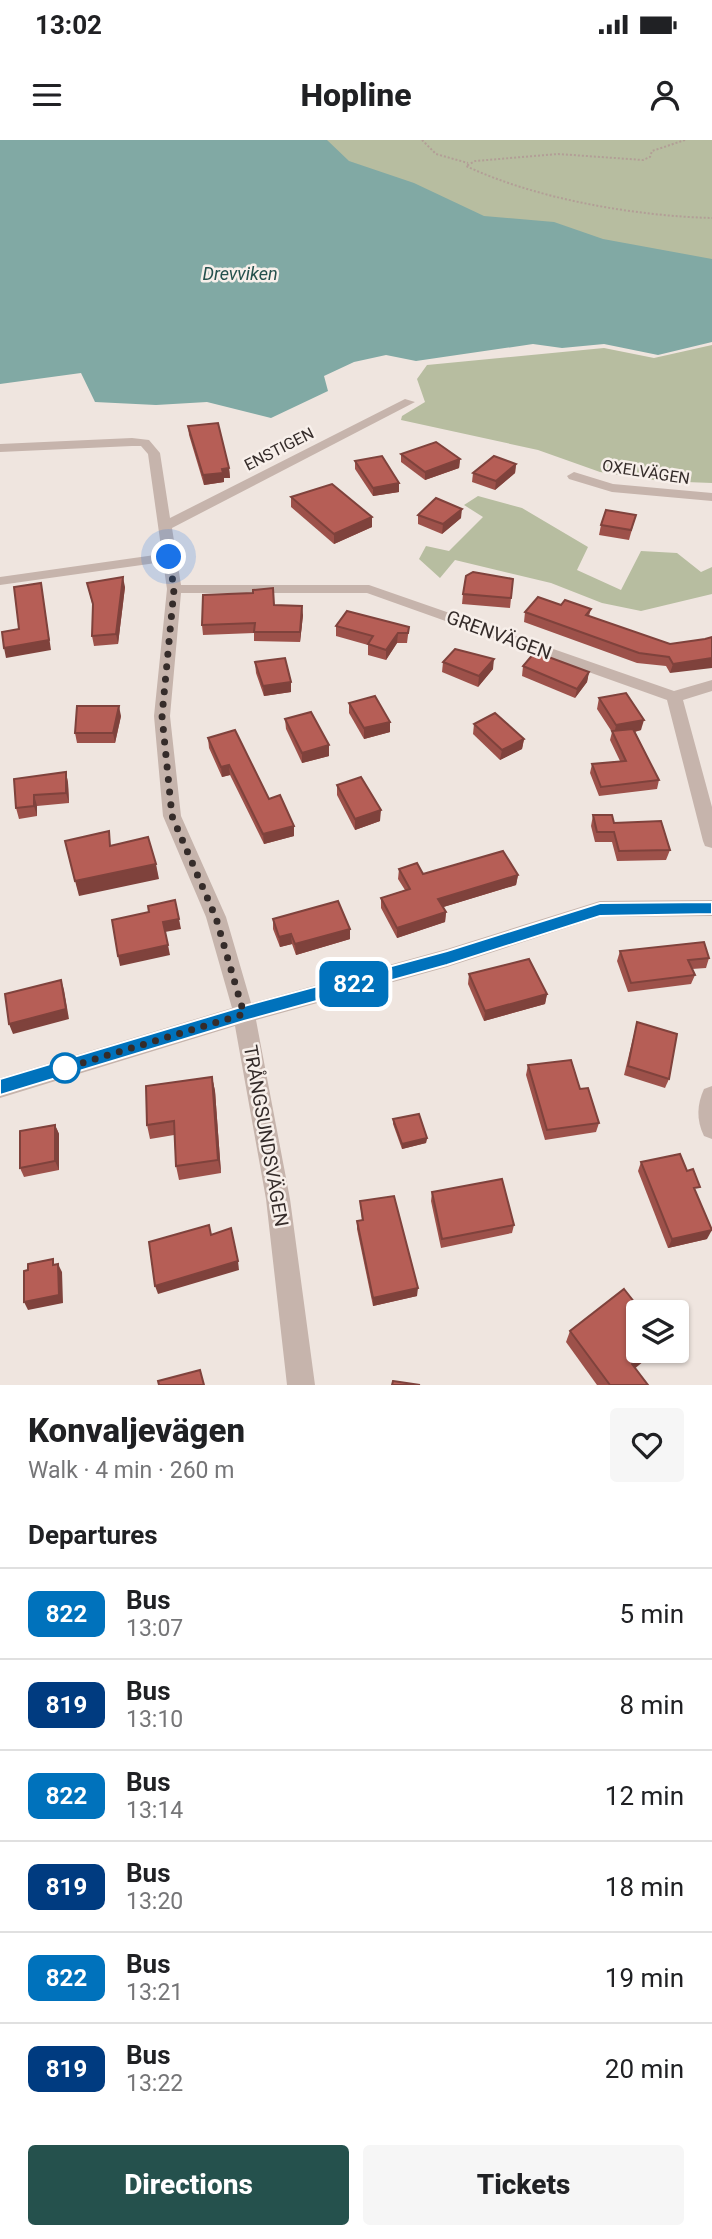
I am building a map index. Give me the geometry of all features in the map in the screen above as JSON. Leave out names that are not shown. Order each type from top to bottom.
[{"type":"street","name":"ENSTIGEN","points":[[164,527],[410,402]]},
{"type":"street","name":"TRÅNGSUNDSVÄGEN","points":[[0,448],[145,443],[153,453],[174,589],[162,716],[172,816],[216,918],[244,1014],[278,1199],[301,1385]]},
{"type":"street","name":"OXELVÄGEN","points":[[575,476],[612,488],[712,497]]},
{"type":"street","points":[[0,581],[169,557]]},
{"type":"street","name":"GRENVÄGEN","points":[[174,589],[369,589],[674,697]]},
{"type":"street","points":[[712,685],[674,697],[712,841]]},
{"type":"street","points":[[0,1088],[244,1014],[447,958],[600,909],[712,908]]},
{"type":"street","points":[[712,1096],[709,1122],[712,1128]]},
{"type":"path","points":[[422,140],[427,150],[435,155],[468,163],[539,154],[643,160],[650,157],[652,151],[685,140]]},
{"type":"path","points":[[468,163],[466,166],[489,177],[568,200],[652,215],[712,218]]},
{"type":"green space","points":[[205,140],[712,140],[712,298]]},
{"type":"green space","points":[[712,345],[712,483],[660,481],[600,472],[538,450],[401,420],[402,416],[425,402],[417,379],[427,365],[604,348],[654,358]]},
{"type":"green space","points":[[478,496],[522,508],[588,547],[577,570],[621,590],[641,551],[677,553],[701,572],[712,567],[712,594],[641,611],[602,603],[551,583],[455,560],[440,578],[419,559],[426,546],[449,551],[483,517],[464,505]]},
{"type":"water","name":"Drevviken","points":[[0,140],[327,140],[349,161],[414,183],[484,216],[554,222],[603,239],[712,259],[712,342],[658,355],[604,344],[562,348],[533,344],[416,361],[386,355],[354,362],[324,376],[328,391],[271,418],[207,402],[156,405],[95,402],[81,373],[0,384]]},
{"type":"building","points":[[218,423],[229,468],[222,469],[223,473],[203,475],[188,426]]},
{"type":"building","points":[[436,442],[460,459],[425,472],[401,454]]},
{"type":"building","points":[[382,456],[399,483],[373,488],[355,461]]},
{"type":"building","points":[[494,456],[516,464],[496,481],[473,473]]},
{"type":"building","points":[[332,484],[372,517],[334,534],[291,497]]},
{"type":"building","points":[[436,498],[462,509],[443,524],[418,515]]},
{"type":"building","points":[[606,510],[636,515],[631,530],[601,525]]},
{"type":"building","points":[[473,572],[513,579],[511,598],[463,594],[466,576]]},
{"type":"building","points":[[123,577],[116,634],[92,636],[93,604],[87,583]]},
{"type":"building","points":[[41,583],[49,640],[4,648],[2,632],[19,629],[14,587]]},
{"type":"building","points":[[273,588],[274,605],[302,606],[300,632],[254,632],[255,623],[202,625],[203,595],[253,593],[253,590]]},
{"type":"building","points":[[538,597],[561,605],[565,600],[591,609],[586,615],[670,644],[712,637],[712,658],[673,664],[669,657],[639,653],[525,612]]},
{"type":"building","points":[[347,611],[409,627],[408,633],[398,633],[386,650],[368,644],[373,636],[336,626]]},
{"type":"building","points":[[455,649],[494,659],[479,676],[443,662]]},
{"type":"building","points":[[535,652],[589,672],[577,689],[523,666]]},
{"type":"building","points":[[285,658],[291,682],[263,686],[255,662]]},
{"type":"building","points":[[626,693],[644,720],[616,725],[599,698]]},
{"type":"building","points":[[375,696],[390,722],[364,728],[349,703]]},
{"type":"building","points":[[77,706],[119,706],[113,733],[75,733]]},
{"type":"building","points":[[311,712],[329,745],[302,753],[285,719]]},
{"type":"building","points":[[495,713],[524,739],[502,750],[474,724]]},
{"type":"building","points":[[633,729],[659,780],[601,787],[592,764],[626,761],[612,731]]},
{"type":"building","points":[[235,730],[269,799],[280,795],[294,826],[263,834],[229,765],[221,767],[208,738]]},
{"type":"building","points":[[66,772],[66,793],[34,795],[34,806],[16,808],[14,779]]},
{"type":"building","points":[[361,777],[381,810],[355,819],[337,785]]},
{"type":"building","points":[[593,815],[612,815],[614,823],[661,821],[670,850],[619,851],[614,832],[597,832]]},
{"type":"building","points":[[109,831],[110,846],[148,837],[156,864],[75,881],[65,841]]},
{"type":"building","points":[[503,851],[518,875],[438,899],[446,912],[397,928],[381,898],[410,889],[399,869],[417,863],[423,874]]},
{"type":"building","points":[[175,900],[179,919],[163,922],[168,945],[118,956],[112,920],[149,912],[148,906]]},
{"type":"building","points":[[338,901],[350,929],[295,944],[291,934],[279,937],[273,919]]},
{"type":"building","points":[[704,942],[709,958],[688,960],[695,975],[631,983],[620,951]]},
{"type":"building","points":[[529,959],[547,994],[485,1011],[469,974]]},
{"type":"building","points":[[61,980],[66,1009],[9,1024],[5,994]]},
{"type":"building","points":[[637,1022],[677,1034],[669,1079],[628,1066]]},
{"type":"building","points":[[571,1060],[580,1089],[588,1088],[599,1123],[547,1130],[528,1065]]},
{"type":"building","points":[[212,1077],[218,1160],[176,1166],[174,1121],[147,1125],[146,1086]]},
{"type":"building","points":[[419,1114],[427,1138],[402,1144],[393,1119]]},
{"type":"building","points":[[55,1125],[55,1161],[20,1168],[20,1131]]},
{"type":"building","points":[[680,1154],[687,1171],[693,1169],[700,1187],[694,1188],[712,1230],[672,1239],[641,1162]]},
{"type":"building","points":[[502,1179],[514,1225],[442,1239],[432,1192]]},
{"type":"building","points":[[394,1196],[418,1288],[373,1298],[357,1221],[363,1220],[360,1201]]},
{"type":"building","points":[[209,1225],[211,1235],[231,1228],[238,1261],[155,1286],[149,1242]]},
{"type":"building","points":[[53,1259],[53,1265],[58,1264],[59,1295],[24,1302],[24,1271],[28,1270],[28,1264]]},
{"type":"building","points":[[624,1289],[633,1300],[626,1300],[626,1363],[633,1363],[648,1385],[610,1385],[570,1331]]},
{"type":"building","points":[[200,1370],[204,1385],[159,1385],[158,1381]]},
{"type":"building","points":[[393,1381],[420,1385],[392,1385]]},
{"type":"bus line","name":"822","points":[[0,1087],[244,1014],[447,958],[600,909],[712,908]]},
{"type":"route","points":[[65,1068],[62,1069],[244,1014],[216,918],[172,816],[162,716],[174,589],[169,557]]}]
